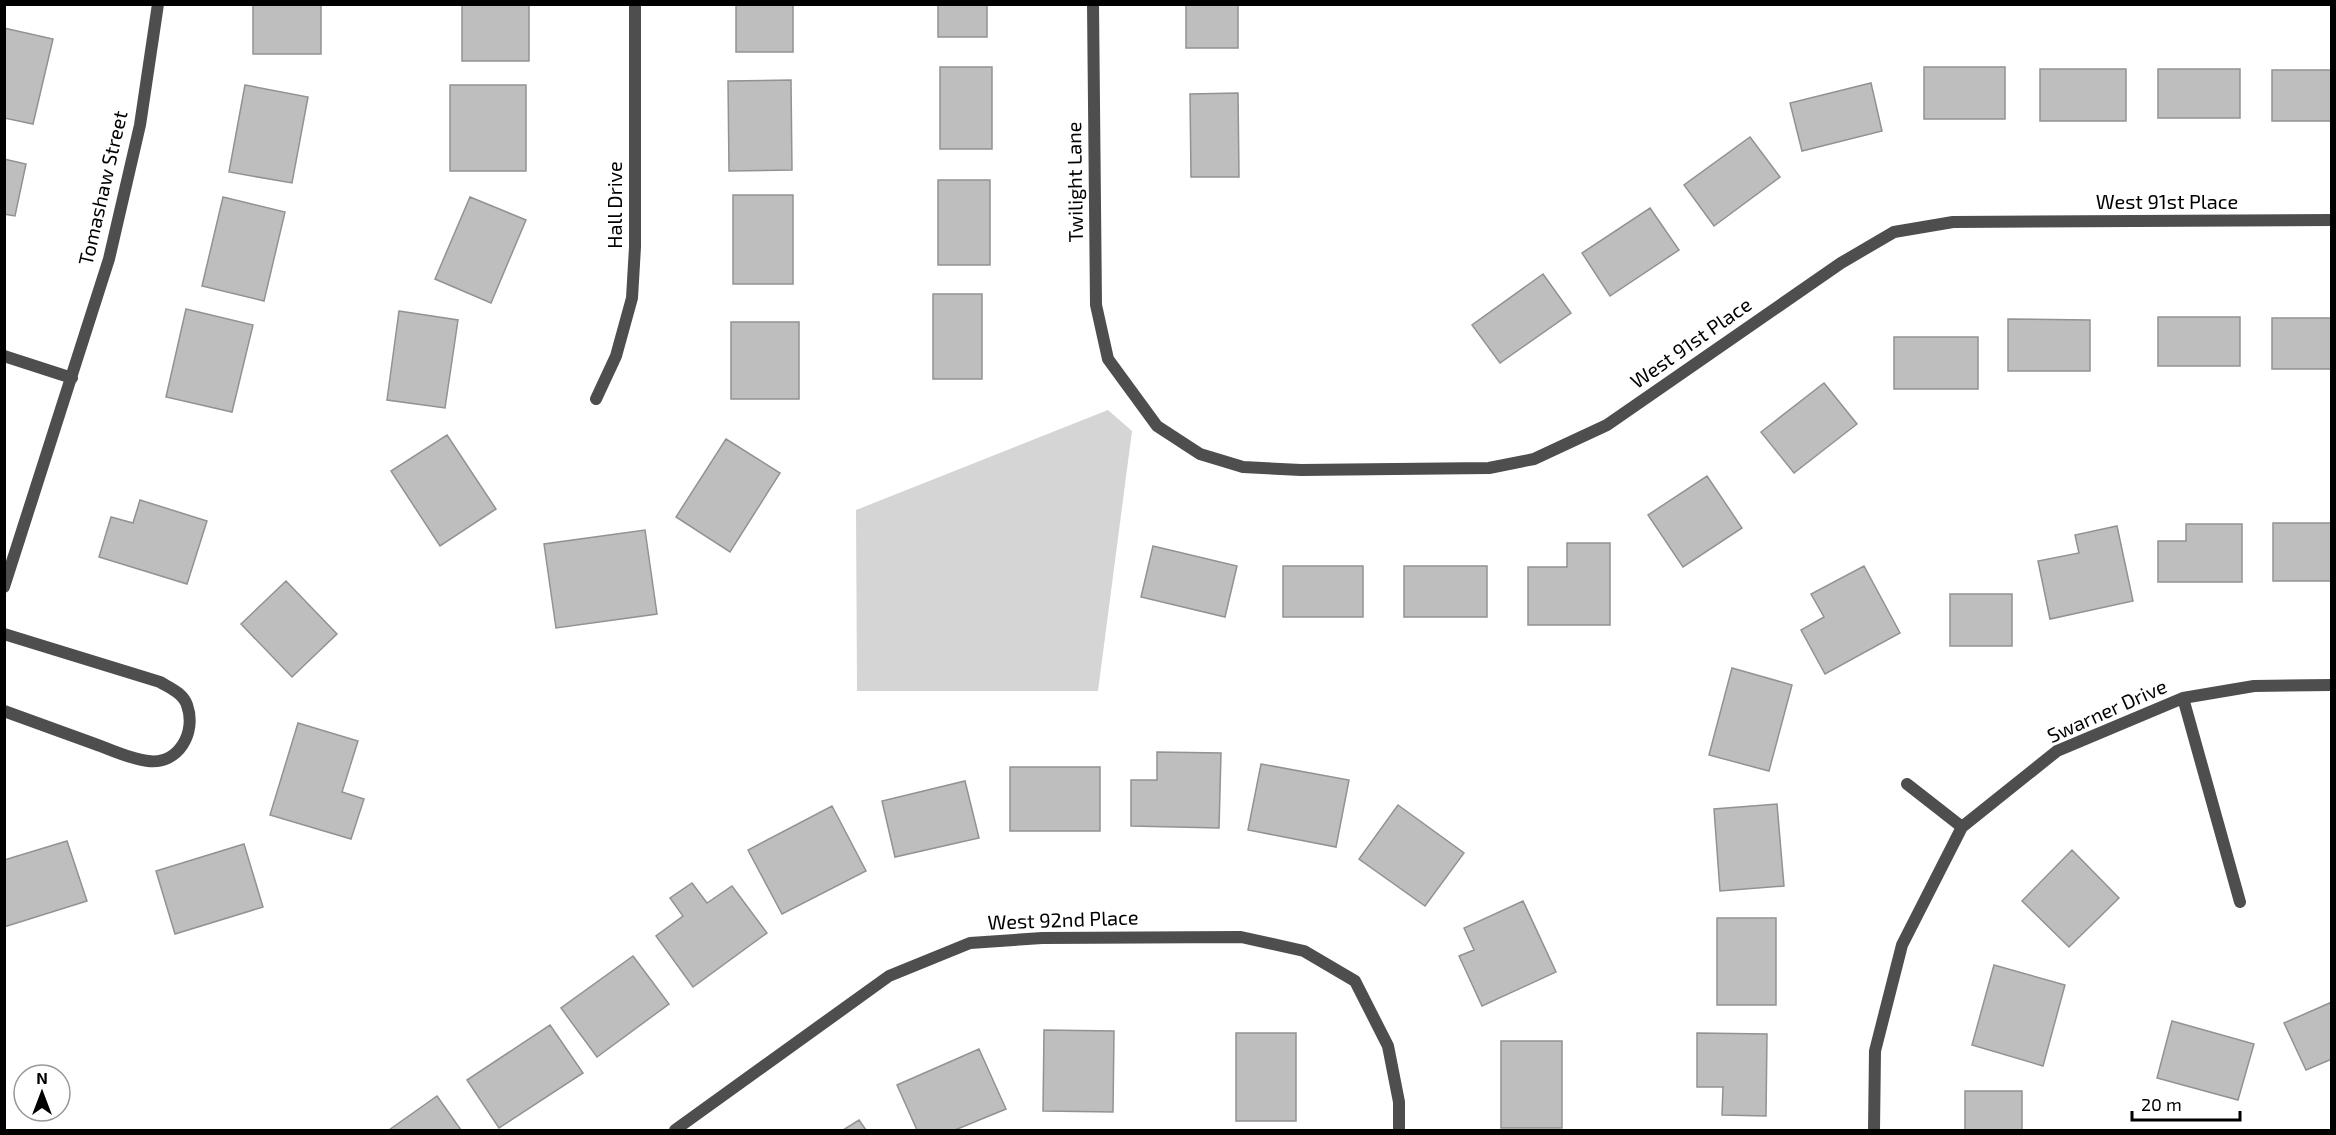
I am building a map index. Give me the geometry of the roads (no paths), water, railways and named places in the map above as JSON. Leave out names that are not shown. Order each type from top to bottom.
[{"type":"street","name":"Tomashaw Street","points":[[4,587],[109,259],[140,125],[158,4]]},
{"type":"street","name":"Hall Drive","points":[[596,399],[616,356],[632,298],[635,247],[635,4]]},
{"type":"street","name":"Twilight Lane","points":[[1093,4],[1096,305],[1108,359]]},
{"type":"street","name":"West 91st Place","points":[[1108,359],[1157,426],[1200,454],[1243,468],[1301,471],[1489,468],[1534,459],[1607,425],[1841,263],[1894,232],[1953,222],[2331,220]]},
{"type":"street","points":[[4,356],[72,378]]},
{"type":"street","points":[[4,634],[160,682],[179,692],[188,705],[189,725],[184,745],[172,758],[149,762],[4,711]]},
{"type":"street","name":"Swarner Drive","points":[[1874,1131],[1875,1051],[1902,945],[1962,827],[2057,751],[2183,698],[2254,686],[2331,686]]},
{"type":"street","name":"Swarner Drive","points":[[2183,698],[2240,902]]},
{"type":"street","points":[[1907,784],[1962,827]]},
{"type":"street","name":"West 92nd Place","points":[[675,1131],[889,976],[970,943],[1041,938],[1241,937],[1304,951],[1355,981],[1388,1046],[1399,1102],[1399,1131]]}]
